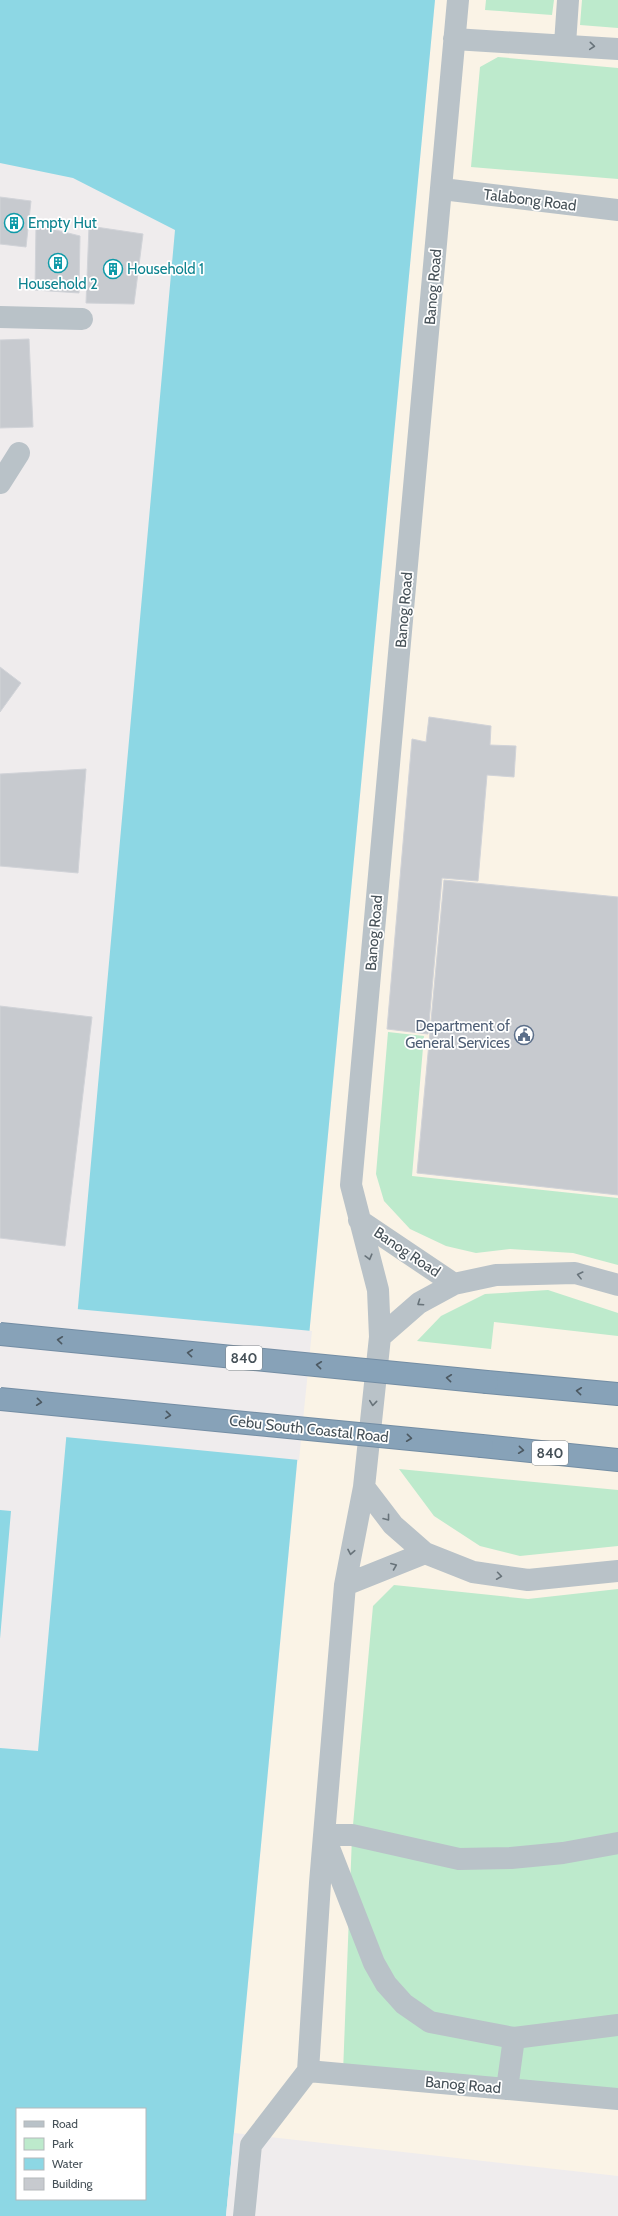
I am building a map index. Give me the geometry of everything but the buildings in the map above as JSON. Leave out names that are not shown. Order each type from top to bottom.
[{"type":"highway","name":"840","points":[[0,1334],[618,1394]]},
{"type":"highway","name":"Cebu South Coastal Road","points":[[0,1399],[618,1460]]},
{"type":"street","name":"Banog Road","points":[[458,0],[352,1185],[359,1220],[378,1290],[380,1337],[364,1487],[345,1585],[324,1835],[308,2071],[618,2099]]},
{"type":"street","points":[[565,44],[568,0]]},
{"type":"street","points":[[454,39],[565,44],[618,49]]},
{"type":"street","name":"Talabong Road","points":[[442,189],[618,210]]},
{"type":"street","points":[[0,317],[82,319]]},
{"type":"street","points":[[0,482],[19,453]]},
{"type":"street","name":"Banog Road","points":[[359,1220],[454,1284]]},
{"type":"street","points":[[380,1337],[419,1303],[454,1284],[496,1275],[575,1273],[618,1285]]},
{"type":"street","points":[[364,1487],[393,1524],[425,1553],[473,1572],[528,1580],[618,1571]]},
{"type":"street","points":[[345,1585],[425,1553]]},
{"type":"street","points":[[618,1843],[555,1854],[512,1858],[459,1859],[352,1835],[324,1835],[374,1963],[386,1984],[404,2004],[430,2022],[514,2038],[618,2025]]},
{"type":"street","points":[[507,2089],[514,2038]]},
{"type":"street","points":[[244,2216],[251,2145],[308,2071]]},
{"type":"shaded area","points":[[435,0],[618,0],[618,2176],[234,2133]]},
{"type":"green space","points":[[486,0],[554,0],[552,15],[485,10]]},
{"type":"green space","points":[[582,0],[618,0],[618,28],[580,25]]},
{"type":"green space","points":[[498,57],[618,68],[618,179],[471,167],[480,67]]},
{"type":"green space","points":[[388,1032],[424,1036],[412,1176],[618,1198],[618,1265],[573,1253],[510,1249],[476,1253],[446,1246],[410,1229],[384,1201],[376,1174]]},
{"type":"green space","points":[[548,1290],[618,1313],[618,1336],[494,1322],[491,1349],[417,1341],[441,1316],[485,1294]]},
{"type":"green space","points":[[399,1469],[618,1490],[618,1546],[520,1556],[480,1546],[434,1516]]},
{"type":"green space","points":[[394,1585],[528,1599],[618,1589],[618,2095],[343,2073],[352,1836],[373,1606]]},
{"type":"water","points":[[0,0],[435,0],[226,2216],[0,2216],[0,1748],[38,1751],[175,230],[73,178],[0,163]]},
{"type":"water","points":[[0,1510],[11,1511],[0,1639]]},
{"type":"pier","points":[[76,1309],[312,1331],[299,1460],[65,1437]]},
{"type":"pier","points":[[234,2133],[236,2134],[228,2216],[226,2216]]},
{"type":"place","name":"Empty Hut","points":[[14,223]]},
{"type":"place","name":"Household 2","points":[[58,263]]},
{"type":"place","name":"Household 1","points":[[113,269]]},
{"type":"place","name":"Department of General Services","points":[[524,1035]]}]
